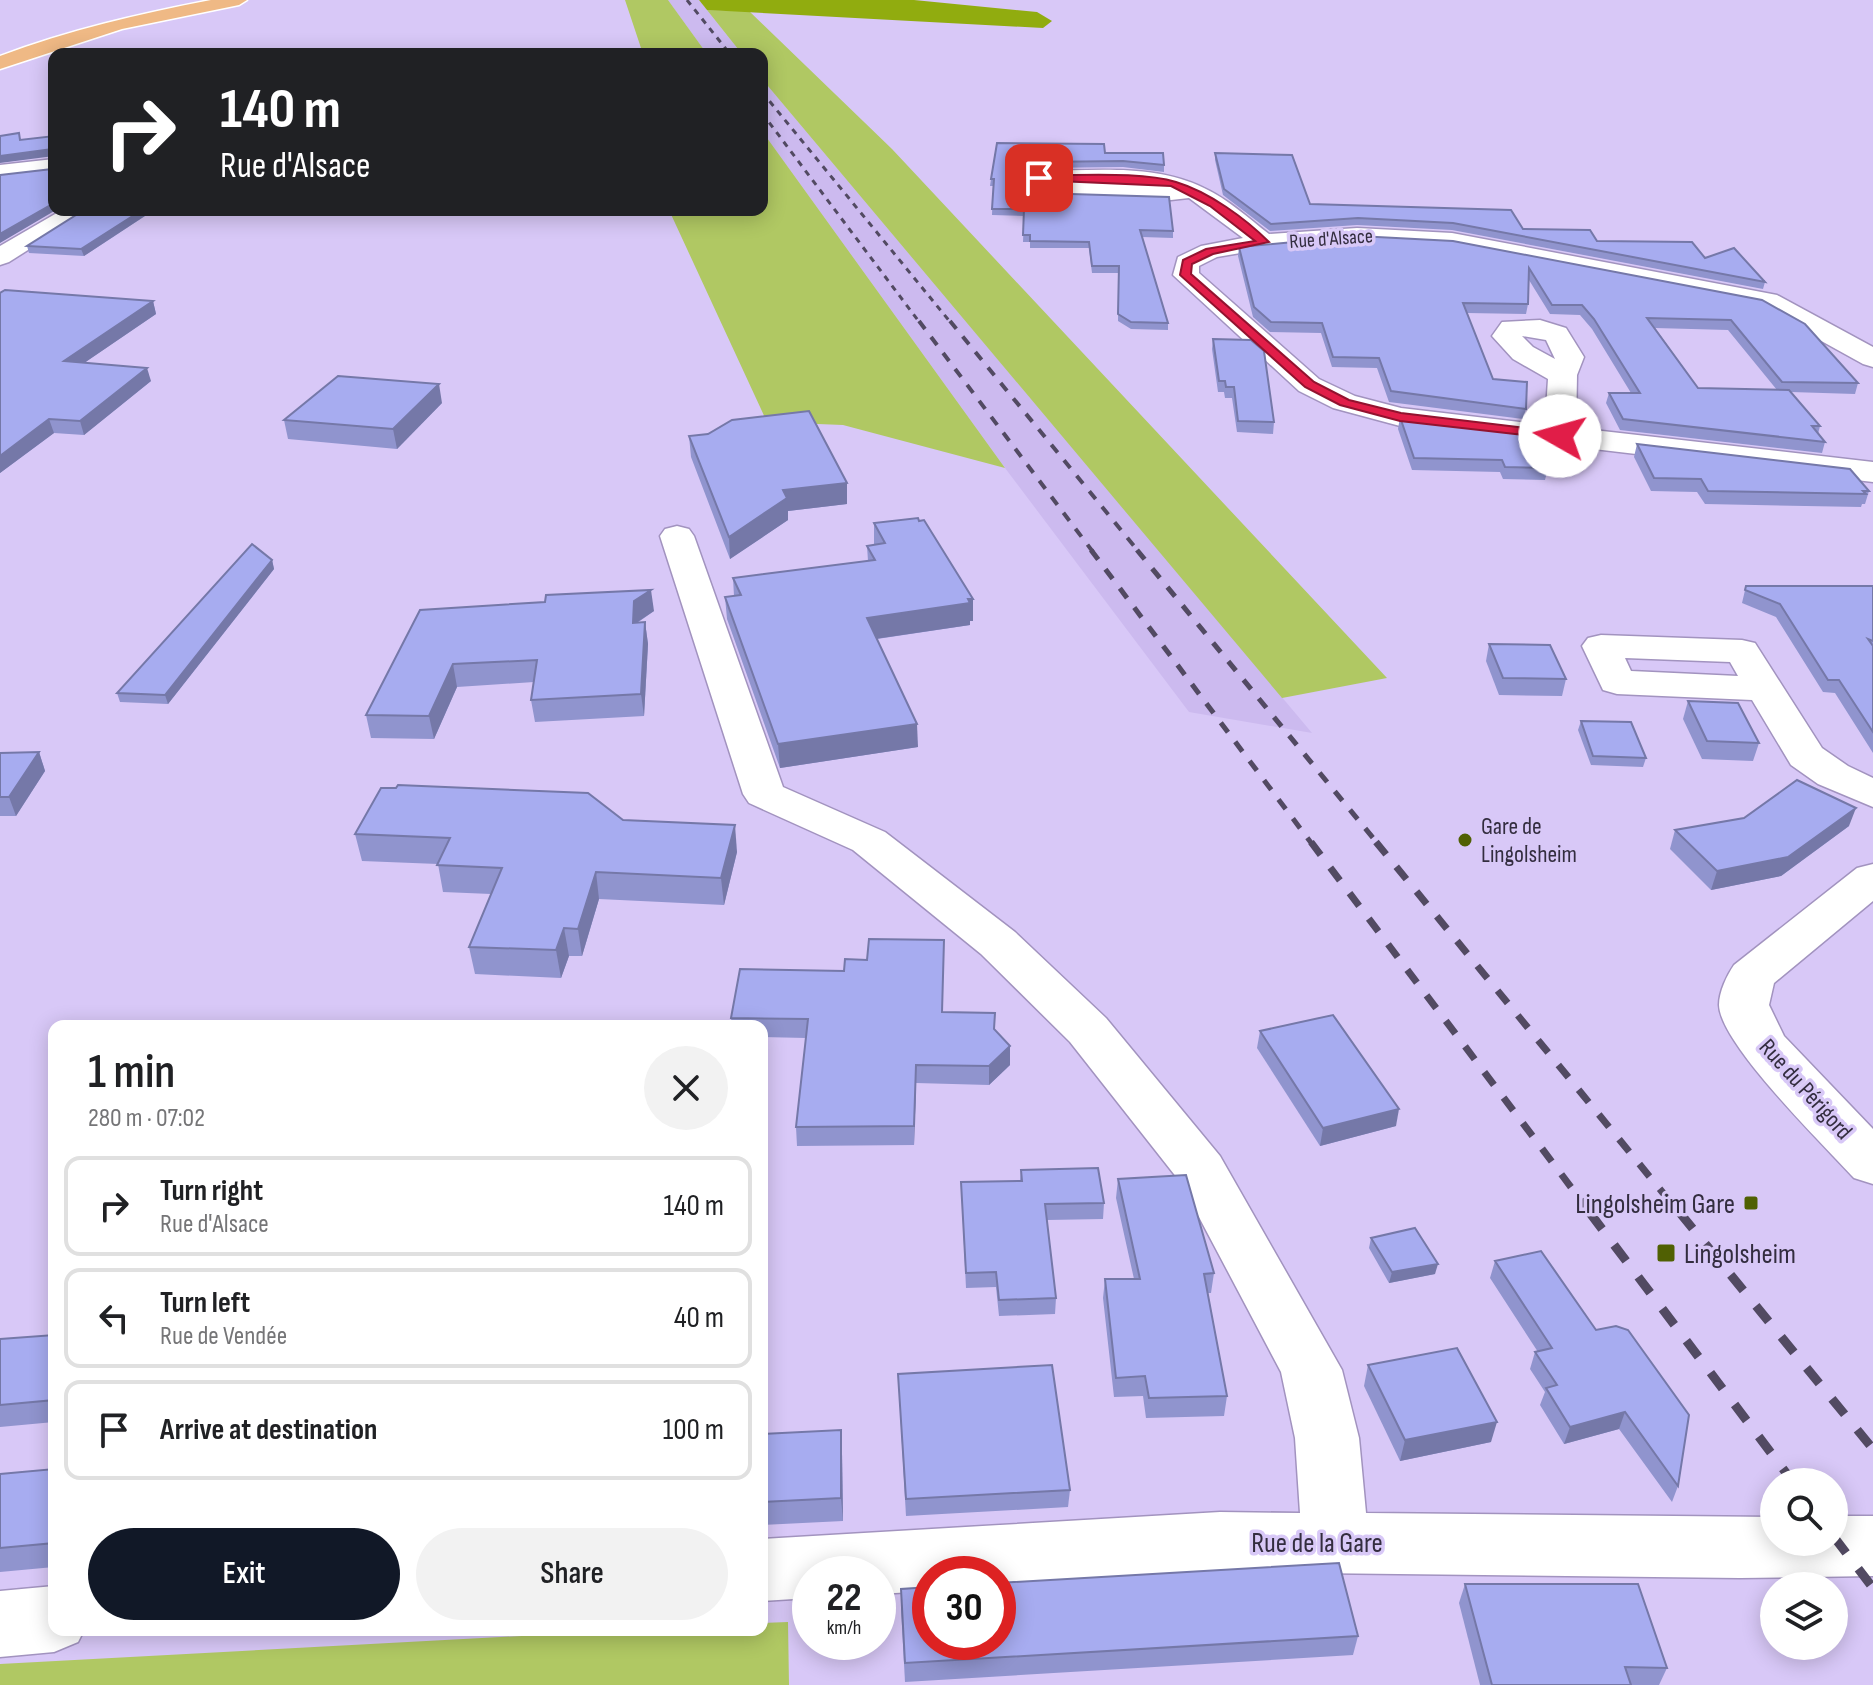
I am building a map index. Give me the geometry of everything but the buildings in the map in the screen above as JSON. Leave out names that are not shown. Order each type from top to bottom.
[{"type":"main road","points":[[0,63],[78,33],[239,0]]},
{"type":"street","points":[[0,172],[48,167]]},
{"type":"street","points":[[1193,191],[1162,194],[1039,190],[1028,183],[1039,178],[1148,180],[1193,191],[1264,242]]},
{"type":"street","points":[[0,257],[69,216]]},
{"type":"street","name":"Rue d'Alsace","points":[[1873,358],[1768,301],[1730,291],[1452,240],[1357,235],[1264,242],[1210,251],[1187,262],[1186,275],[1309,385],[1344,402],[1400,417],[1873,472]]},
{"type":"street","points":[[1560,436],[1563,375]]},
{"type":"street","points":[[677,536],[764,794],[869,841],[998,943],[1088,1030],[1201,1170],[1311,1370],[1327,1438],[1335,1542]]},
{"type":"street","points":[[1763,689],[1806,756],[1833,775],[1873,794]]},
{"type":"street","name":"Rue du Périgord","points":[[1873,878],[1751,976],[1744,1005],[1751,1026],[1766,1048],[1873,1164]]},
{"type":"street","name":"Rue de la Gare","points":[[768,1570],[1220,1542],[1740,1548],[1873,1546]]},
{"type":"street","points":[[0,1624],[48,1620]]},
{"type":"shaded area","points":[[668,0],[699,0],[737,48],[703,48]]},
{"type":"shaded area","points":[[768,86],[1312,733],[1189,712],[1005,468],[768,139]]},
{"type":"green space","points":[[625,0],[668,0],[703,48],[641,48]]},
{"type":"green space","points":[[699,0],[914,0],[1037,12],[1052,21],[1043,28],[707,10]]},
{"type":"green space","points":[[707,10],[749,11],[892,149],[1387,678],[1282,698],[768,86],[768,48],[737,48]]},
{"type":"green space","points":[[768,139],[1005,468],[843,425],[767,422],[672,216],[768,216]]},
{"type":"green space","points":[[788,1622],[789,1685],[0,1685],[0,1664],[521,1636],[768,1636],[768,1623]]},
{"type":"railway","points":[[687,0],[725,48]]},
{"type":"railway","points":[[768,99],[951,323]]},
{"type":"railway","points":[[768,121],[920,323]]},
{"type":"railway","points":[[919,321],[1093,552]]},
{"type":"railway","points":[[950,321],[1139,552]]},
{"type":"railway","points":[[1091,550],[1312,844]]},
{"type":"railway","points":[[1137,550],[1378,844]]},
{"type":"railway","points":[[1311,842],[1592,1215]]},
{"type":"railway","points":[[1376,842],[1681,1215]]},
{"type":"railway","points":[[1590,1213],[1782,1468]]},
{"type":"railway","points":[[1680,1213],[1873,1449]]},
{"type":"railway","points":[[1848,1555],[1873,1588]]},
{"type":"place","name":"Gare de Lingolsheim","points":[[1465,840]]},
{"type":"place","name":"Lingolsheim Gare","points":[[1751,1203]]},
{"type":"place","name":"Lingolsheim","points":[[1666,1253]]},
{"type":"route","points":[[1039,178],[1148,180],[1173,184],[1193,191],[1214,204],[1264,242],[1210,251],[1187,262],[1186,275],[1309,385],[1344,402],[1400,417],[1560,436]]}]
